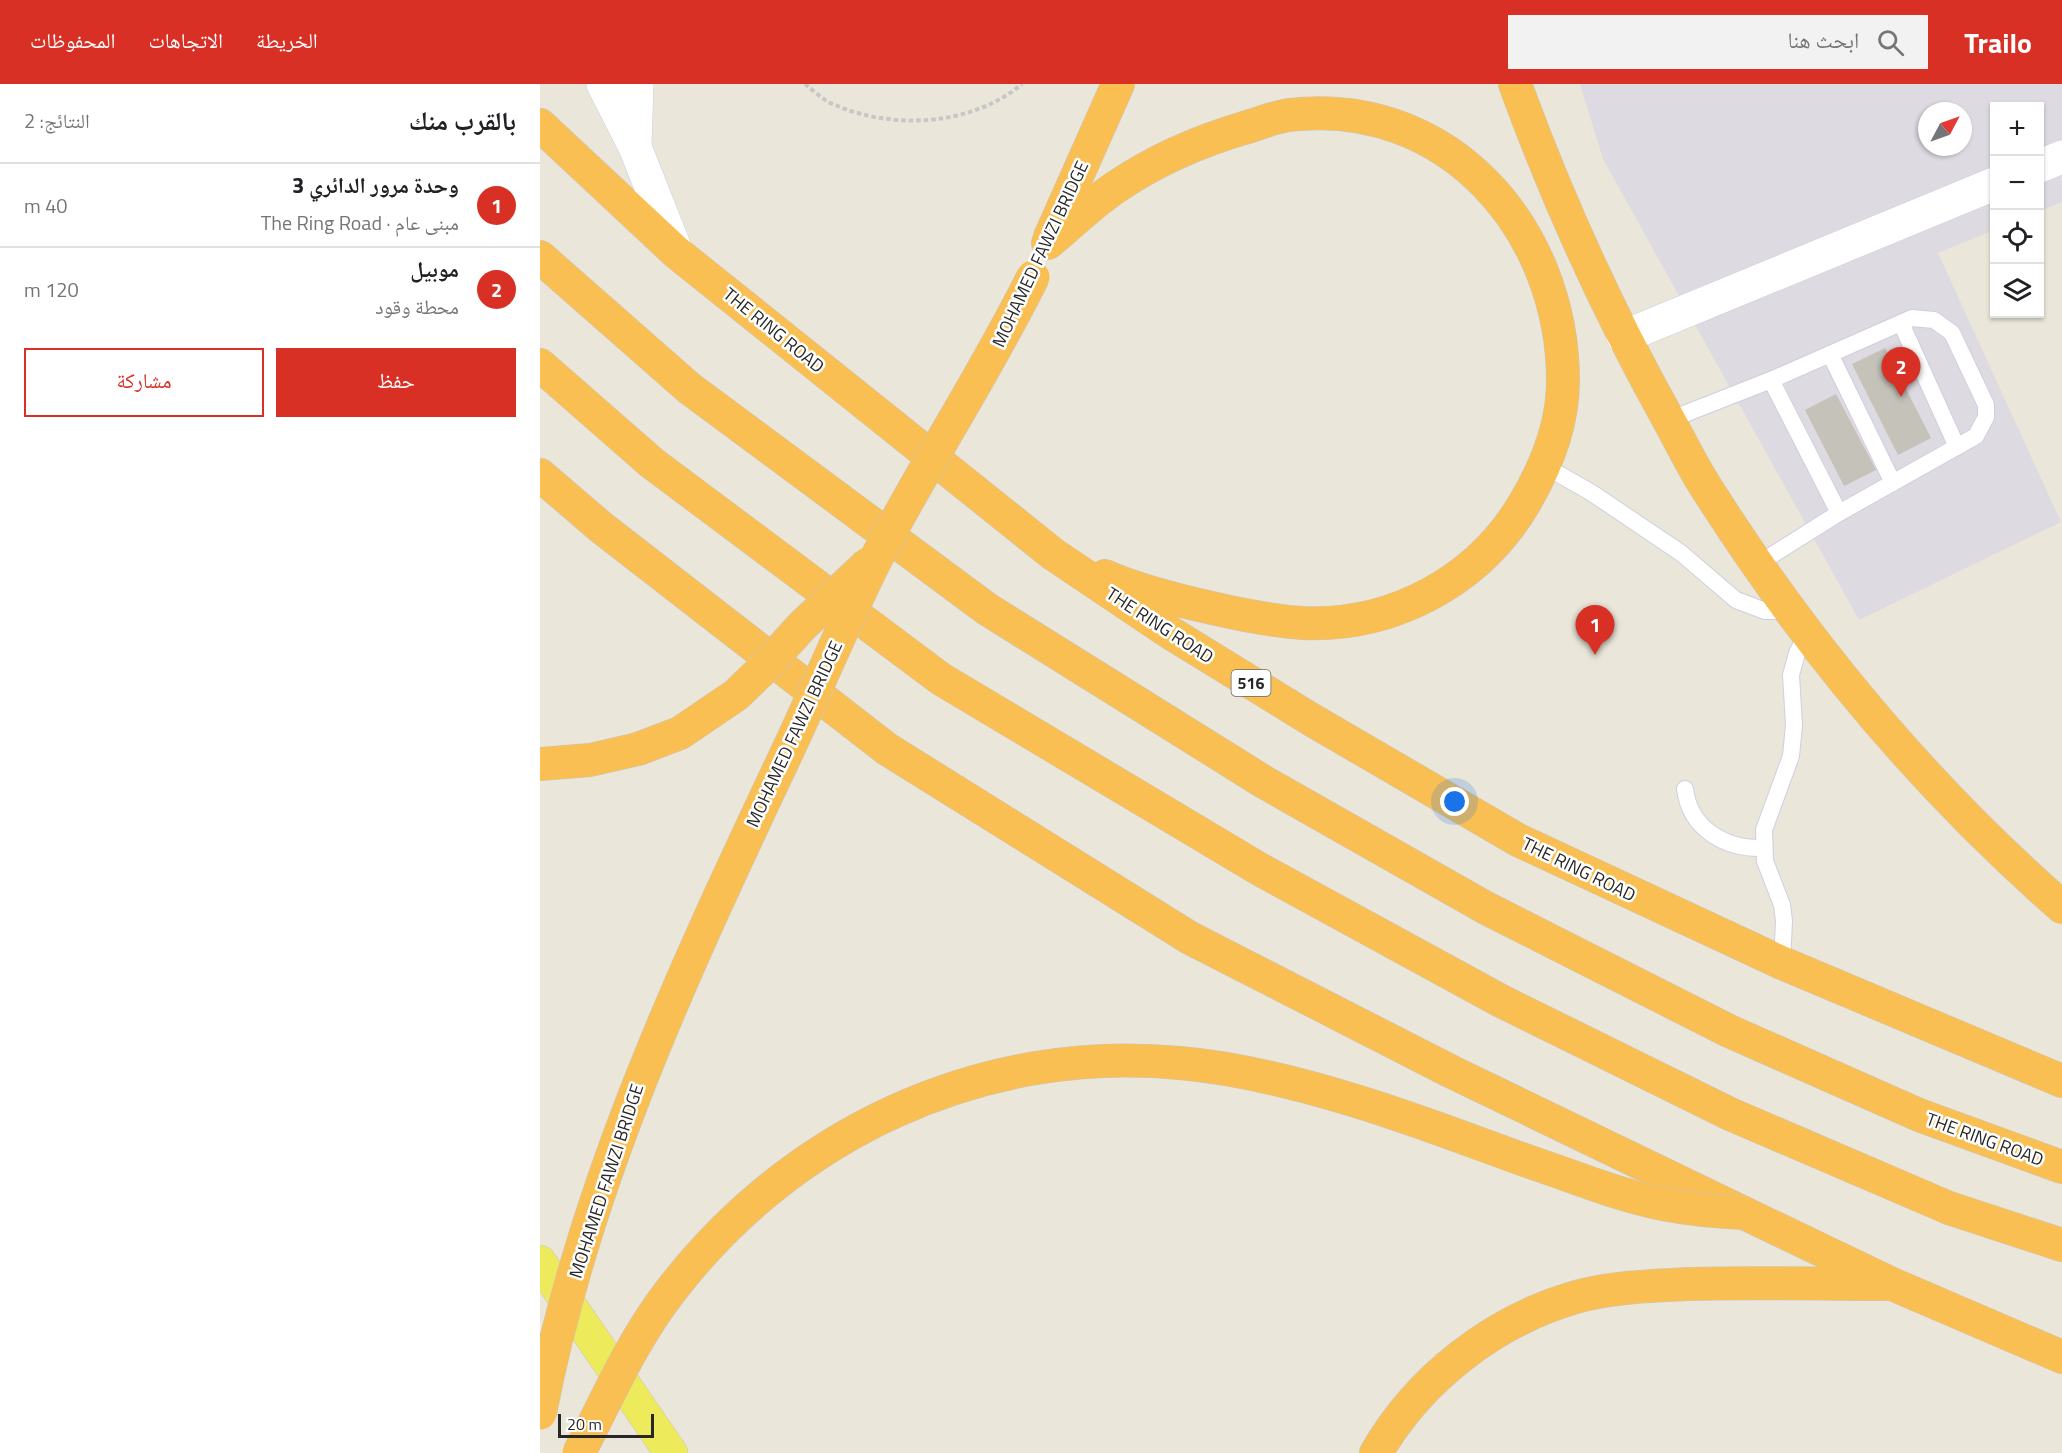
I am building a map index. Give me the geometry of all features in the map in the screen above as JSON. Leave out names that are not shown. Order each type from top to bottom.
[{"type":"highway","name":"MOHAMED FAWZI BRIDGE","points":[[540,1413],[550,1363],[573,1276],[638,1082],[742,843],[878,555],[1011,321],[1118,84]]},
{"type":"highway","points":[[1515,84],[1576,233],[1623,337],[1708,490],[1758,564],[1838,674],[1945,798],[2009,861],[2062,907]]},
{"type":"highway","points":[[1048,243],[1118,185],[1198,142],[1285,116],[1324,113],[1363,118],[1401,128],[1437,145],[1469,166],[1503,201],[1530,242],[1550,287],[1561,334],[1563,383],[1557,432],[1514,521],[1492,548],[1466,571],[1437,591],[1406,606],[1372,617],[1338,622],[1303,623],[1238,614],[1154,593],[1053,554]]},
{"type":"highway","name":"THE RING ROAD","points":[[540,124],[678,253],[1053,554],[1179,639],[1312,720],[1518,840],[1782,963],[2062,1081]]},
{"type":"highway","name":"THE RING ROAD","points":[[540,257],[689,388],[987,609],[1264,782],[1486,908],[1729,1031],[1919,1115],[2062,1167]]},
{"type":"highway","points":[[540,365],[652,463],[941,679],[1261,870],[1501,1001],[1730,1114],[1949,1208],[2062,1245]]},
{"type":"highway","points":[[540,475],[602,528],[887,748],[1190,938],[1452,1072],[1744,1213],[1892,1284],[2062,1357]]},
{"type":"highway","points":[[540,764],[590,760],[638,749],[680,733],[708,716],[762,670],[802,626],[878,555]]},
{"type":"highway","points":[[579,1453],[625,1362],[668,1293],[726,1226],[796,1166],[845,1135],[897,1109],[951,1089],[1007,1073],[1064,1064],[1122,1060],[1180,1063],[1237,1071],[1348,1099],[1635,1198],[1689,1208],[1744,1213]]},
{"type":"highway","points":[[1376,1453],[1423,1390],[1468,1350],[1519,1319],[1576,1297],[1635,1286],[1713,1283],[1892,1284]]},
{"type":"main road","points":[[540,1262],[671,1453]]},
{"type":"street","points":[[603,84],[635,147],[678,253]]},
{"type":"street","points":[[635,147],[637,84]]},
{"type":"street","points":[[2044,164],[2062,157]]},
{"type":"street","points":[[1623,337],[1990,186]]},
{"type":"lane","points":[[1669,420],[1771,380],[1901,323],[1923,317],[1944,325],[1958,342],[1982,394],[1986,417],[1976,436],[1839,513],[1758,564]]},
{"type":"lane","points":[[1901,323],[1957,447]]},
{"type":"lane","points":[[1830,354],[1893,483]]},
{"type":"lane","points":[[1771,380],[1839,513]]},
{"type":"lane","points":[[1543,465],[1592,493],[1681,553],[1736,600],[1800,621],[1797,653],[1791,675],[1794,725],[1791,756],[1764,830],[1763,848],[1784,921],[1782,963]]},
{"type":"lane","points":[[1685,789],[1689,809],[1708,832],[1734,846],[1763,848]]},
{"type":"path","points":[[805,84],[832,104],[874,118],[919,119],[965,115],[991,105],[1022,84]]},
{"type":"shaded area","points":[[1580,84],[2062,84],[2062,202],[2044,209],[2044,102],[1990,102],[1990,232],[1938,253],[2061,522],[1859,620],[1603,159]]},
{"type":"building","points":[[1885,348],[1931,438],[1898,455],[1852,364]]},
{"type":"building","points":[[1836,394],[1876,470],[1844,486],[1805,410]]},
{"type":"place","name":"موبيل","points":[[1901,397]]},
{"type":"place","name":"وحدة مرور الدائري 3","points":[[1595,655]]}]
